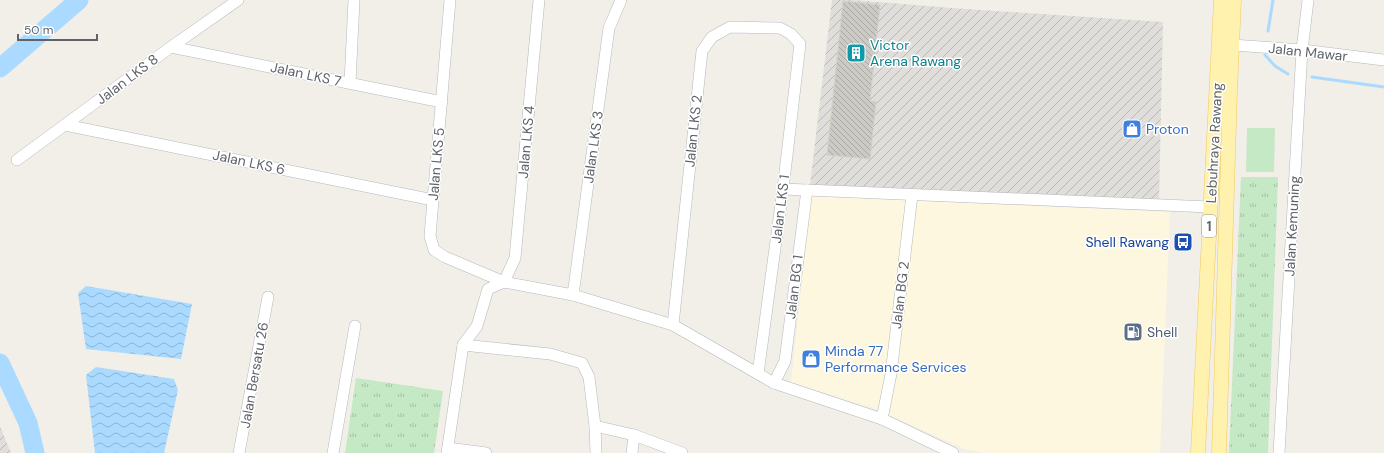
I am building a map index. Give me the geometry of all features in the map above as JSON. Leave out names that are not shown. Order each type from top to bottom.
[{"type":"main road","name":"Lebuhraya Rawang","points":[[1198,453],[1221,0]]},
{"type":"main road","name":"Lebuhraya Rawang","points":[[1220,453],[1234,0]]},
{"type":"street","name":"Jalan LKS 8","points":[[18,160],[171,46],[238,0]]},
{"type":"street","points":[[350,83],[354,0]]},
{"type":"street","name":"Jalan LKS 5","points":[[450,0],[430,236],[434,250],[445,257],[504,282],[573,295],[673,325],[774,383],[882,419],[953,453]]},
{"type":"street","name":"Jalan LKS 4","points":[[504,282],[515,258],[539,0]]},
{"type":"street","name":"Jalan LKS 3","points":[[573,295],[609,28],[621,0]]},
{"type":"street","name":"Jalan Kemuning","points":[[1279,453],[1302,50],[1308,0]]},
{"type":"street","name":"Jalan LKS 2","points":[[673,325],[702,51],[712,37],[730,27],[780,28],[791,34],[800,44]]},
{"type":"street","name":"Jalan LKS 1","points":[[758,374],[783,189],[800,44]]},
{"type":"street","name":"Jalan Mawar","points":[[1232,45],[1302,50],[1384,60]]},
{"type":"street","name":"Jalan LKS 7","points":[[171,46],[442,102]]},
{"type":"street","name":"Jalan LKS 6","points":[[65,125],[433,200]]},
{"type":"street","points":[[783,189],[1210,208]]},
{"type":"street","name":"Jalan BG 1","points":[[774,383],[785,361],[807,190]]},
{"type":"street","name":"Jalan BG 2","points":[[882,419],[891,374],[912,195]]},
{"type":"street","points":[[486,453],[447,451],[463,345],[477,326],[488,289],[504,282]]},
{"type":"street","name":"Jalan Bersatu 26","points":[[239,453],[268,297]]},
{"type":"street","points":[[333,453],[355,326]]},
{"type":"street","points":[[463,345],[550,354],[582,363],[589,377],[595,426],[596,453]]},
{"type":"street","points":[[595,426],[634,434],[682,453]]},
{"type":"street","points":[[632,453],[634,434]]},
{"type":"shaded area","points":[[832,0],[853,0],[1163,22],[1159,200],[810,185]]},
{"type":"shaded area","points":[[811,196],[1170,212],[1160,453],[985,453],[965,449],[876,409],[791,382]]},
{"type":"shaded area","points":[[0,426],[11,453],[0,453]]},
{"type":"green space","points":[[1247,128],[1275,128],[1274,172],[1246,172]]},
{"type":"green space","points":[[1241,177],[1278,177],[1268,453],[1229,453]]},
{"type":"green space","points":[[356,378],[443,391],[434,453],[345,453]]},
{"type":"water","points":[[86,286],[192,304],[181,359],[86,349],[78,293]]},
{"type":"water","points":[[96,367],[174,379],[178,390],[164,453],[95,453],[86,375]]},
{"type":"building","name":"Victor Arena Rawang","points":[[843,1],[880,5],[870,101],[876,102],[870,159],[827,155]]},
{"type":"waterway","points":[[0,68],[79,0]]},
{"type":"waterway","points":[[1268,31],[1273,0]]},
{"type":"waterway","points":[[1265,55],[1275,66],[1288,74]]},
{"type":"waterway","points":[[1312,77],[1384,87]]},
{"type":"waterway","points":[[0,363],[28,423],[35,453]]},
{"type":"place","name":"Victor Arena Rawang","points":[[856,53]]},
{"type":"place","name":"Proton","points":[[1132,129]]},
{"type":"place","name":"Shell Rawang","points":[[1183,242]]},
{"type":"place","name":"Shell","points":[[1133,332]]},
{"type":"place","name":"Minda 77 Performance Services","points":[[811,359]]}]
